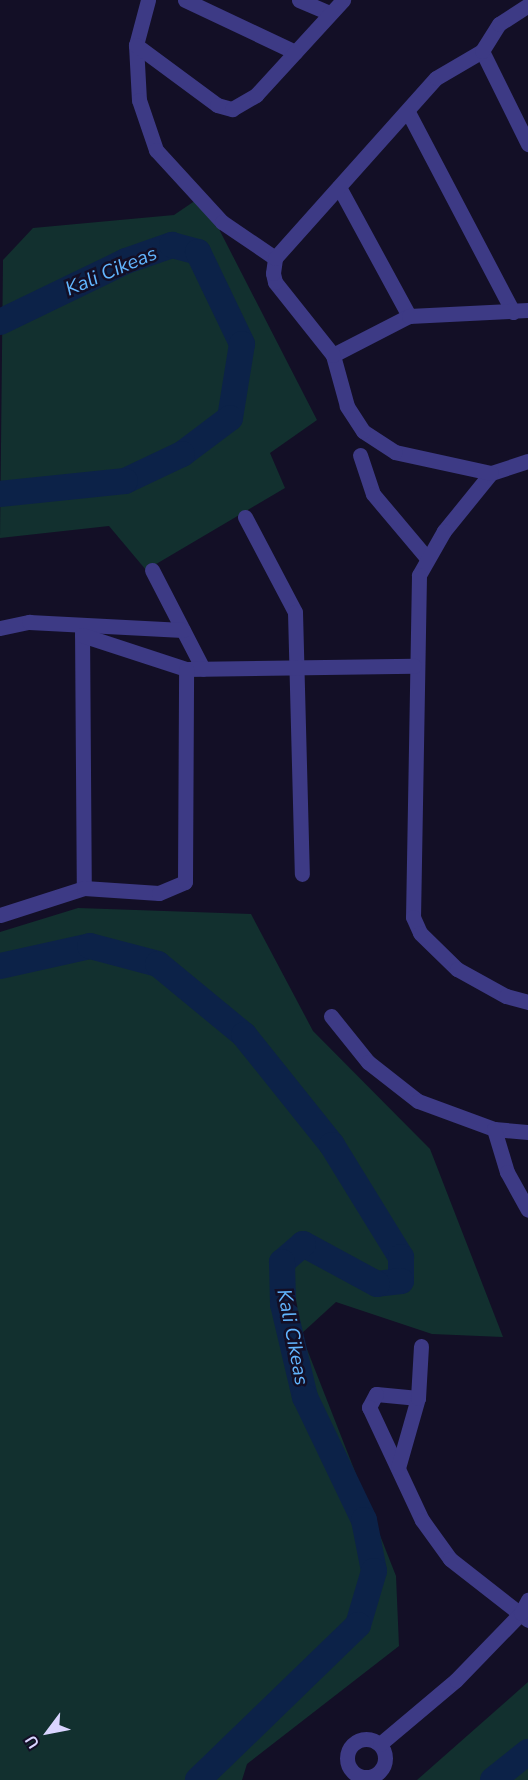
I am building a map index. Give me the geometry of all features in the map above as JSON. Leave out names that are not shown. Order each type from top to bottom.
[{"type":"street","points":[[148,0],[136,45],[139,100],[156,150],[222,222],[275,258]]},
{"type":"street","points":[[185,0],[295,52]]},
{"type":"street","points":[[299,0],[330,13]]},
{"type":"street","points":[[136,45],[216,105],[232,109],[256,95],[343,0]]},
{"type":"street","points":[[491,473],[378,444],[347,406],[333,355],[275,282],[275,258],[436,78],[482,51],[499,24],[528,5]]},
{"type":"street","points":[[482,51],[528,144]]},
{"type":"street","points":[[333,355],[408,316],[521,311],[408,112]]},
{"type":"street","points":[[339,187],[408,316]]},
{"type":"street","points":[[360,455],[373,494],[426,557]]},
{"type":"street","points":[[528,460],[491,473],[426,557],[419,574],[414,666],[414,924],[457,969],[528,1002]]},
{"type":"street","points":[[245,517],[291,601],[299,666],[302,874]]},
{"type":"street","points":[[152,570],[203,669]]},
{"type":"street","points":[[0,628],[29,622],[82,630],[183,630]]},
{"type":"street","points":[[82,630],[186,669],[414,666]]},
{"type":"street","points":[[82,630],[84,888]]},
{"type":"street","points":[[0,915],[84,888],[159,893],[176,890],[185,882],[186,669]]},
{"type":"street","points":[[331,1016],[368,1062],[400,1090],[494,1129],[528,1132]]},
{"type":"street","points":[[494,1129],[507,1172],[528,1210]]},
{"type":"street","points":[[398,1468],[418,1398],[421,1346]]},
{"type":"street","points":[[380,1744],[456,1680],[526,1611],[450,1559],[422,1520],[370,1401],[376,1394],[418,1398]]},
{"type":"street","points":[[372,1740],[380,1744],[385,1761],[381,1770],[365,1777],[346,1775],[347,1759],[355,1743],[372,1740]]},
{"type":"green space","points":[[202,196],[317,420],[270,453],[285,488],[146,570],[109,526],[0,538],[3,260],[33,228],[174,215]]},
{"type":"green space","points":[[78,908],[251,914],[313,1031],[430,1149],[503,1337],[432,1334],[336,1302],[301,1334],[396,1576],[399,1646],[247,1764],[242,1780],[0,1780],[0,932]]},
{"type":"green space","points":[[528,1682],[528,1780],[417,1780]]},
{"type":"waterway","name":"Kali Cikeas","points":[[0,322],[126,261],[172,245],[198,252],[242,344],[230,418],[182,454],[125,481],[0,494]]},
{"type":"waterway","name":"Kali Cikeas","points":[[0,966],[90,946],[158,964],[244,1035],[332,1145],[401,1257],[401,1281],[377,1284],[303,1244],[282,1262],[283,1304],[305,1397],[364,1520],[374,1571],[358,1625],[198,1780]]},
{"type":"waterway","name":"Kali Cikeas","points":[[493,1780],[528,1752]]}]
